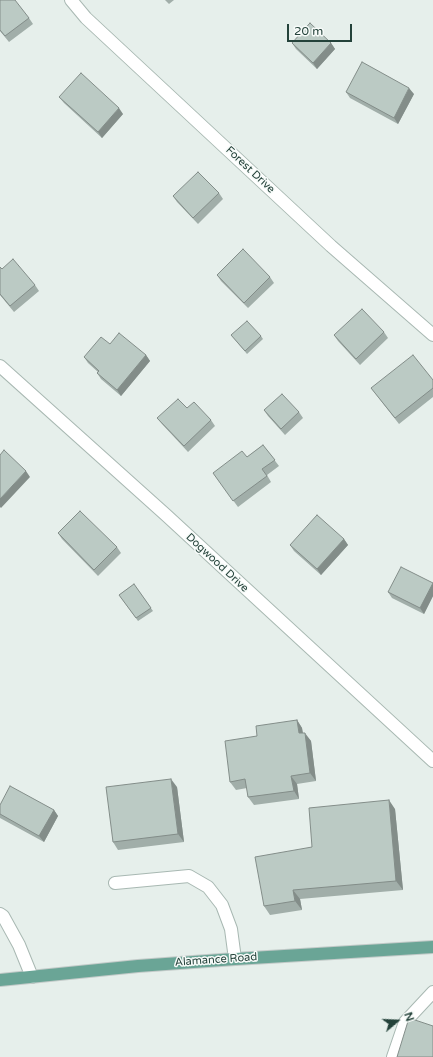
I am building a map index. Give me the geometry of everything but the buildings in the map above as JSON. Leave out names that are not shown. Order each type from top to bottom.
[{"type":"main road","name":"Alamance Road","points":[[0,980],[235,958],[433,947]]},
{"type":"street","name":"Forest Drive","points":[[71,0],[92,24],[314,229],[433,335]]},
{"type":"street","name":"Dogwood Drive","points":[[0,366],[166,515],[433,761]]},
{"type":"street","points":[[115,883],[189,876],[208,887],[222,905],[232,929],[235,958]]},
{"type":"street","points":[[0,914],[3,916],[19,945],[32,977]]},
{"type":"street","points":[[393,1057],[404,1022],[433,992]]}]
